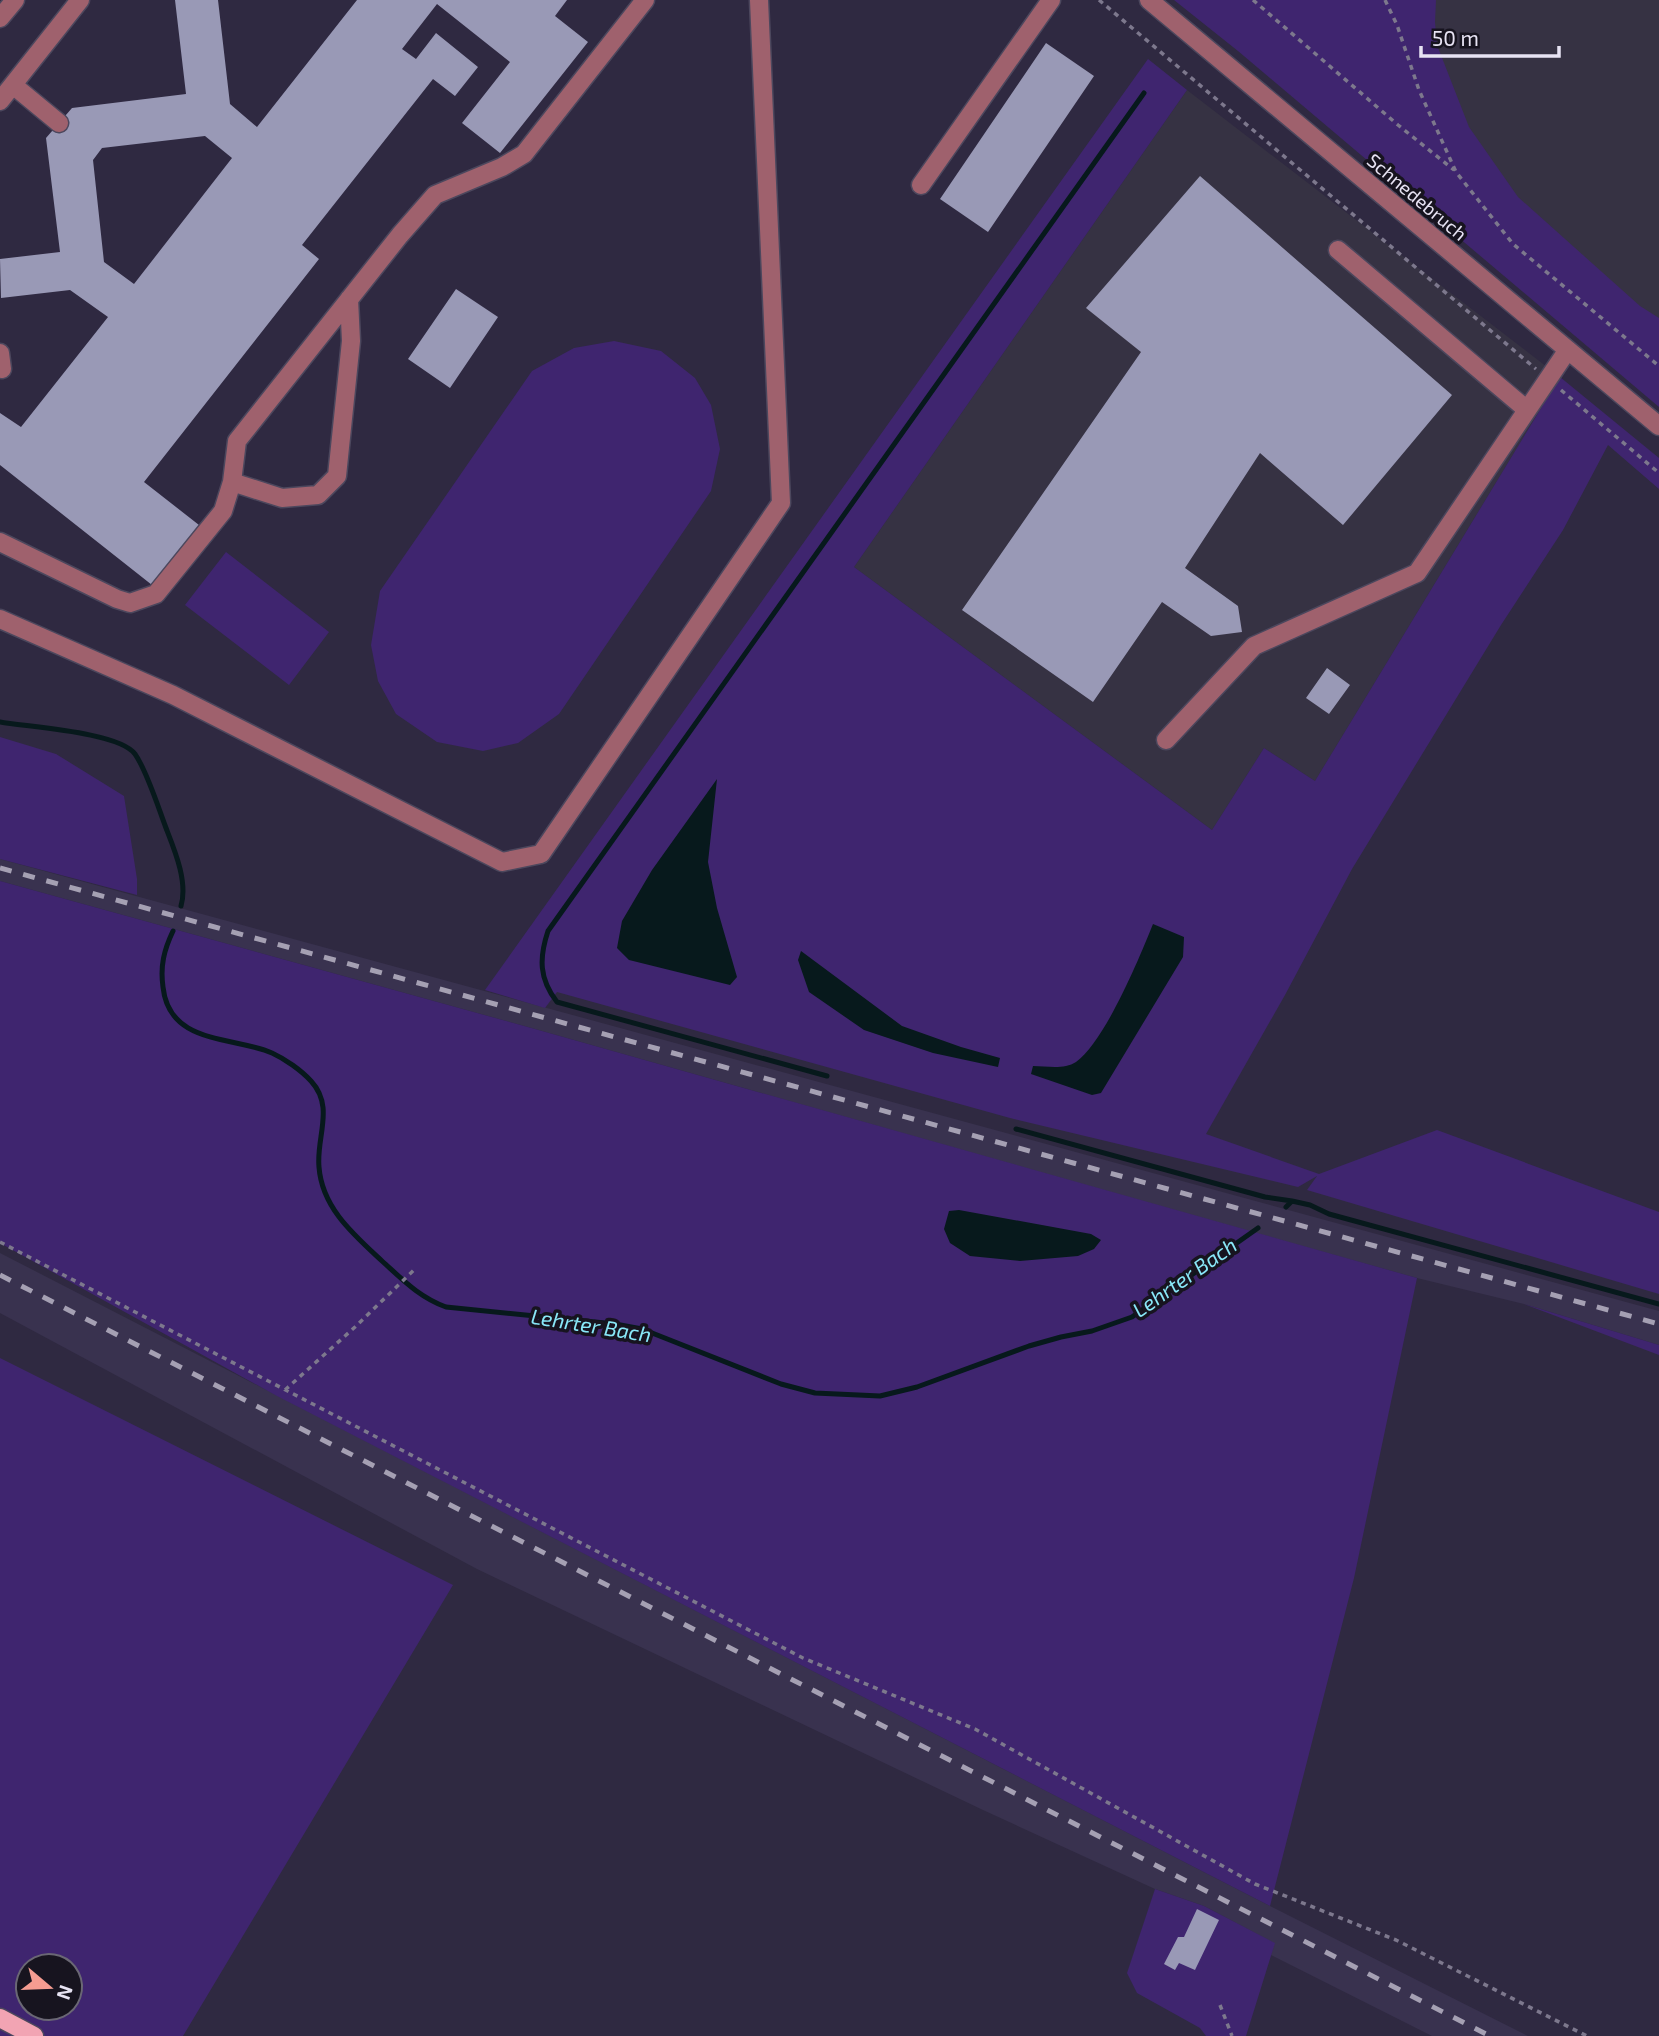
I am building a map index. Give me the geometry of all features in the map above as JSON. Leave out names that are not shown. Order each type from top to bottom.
[{"type":"main road","points":[[0,2018],[34,2036]]},
{"type":"street","points":[[0,18],[15,0]]},
{"type":"street","points":[[0,101],[80,0]]},
{"type":"street","points":[[0,542],[117,599],[130,603],[156,594],[223,511],[232,482],[237,441],[349,299],[435,195],[502,167],[524,154],[645,0]]},
{"type":"street","points":[[0,619],[173,695],[502,862],[541,854],[781,502],[759,0]]},
{"type":"street","points":[[920,185],[1051,0]]},
{"type":"street","name":"Schnedebruch","points":[[1149,0],[1659,426]]},
{"type":"street","points":[[13,85],[59,123]]},
{"type":"street","points":[[1338,250],[1527,410]]},
{"type":"street","points":[[232,482],[282,498],[318,495],[337,476],[351,341],[349,299]]},
{"type":"street","points":[[1166,740],[1254,646],[1417,573],[1567,351]]},
{"type":"path","points":[[1099,0],[1659,473]]},
{"type":"path","points":[[1253,0],[1456,172],[1513,244],[1659,366]]},
{"type":"path","points":[[1385,0],[1397,25],[1419,90],[1456,172]]},
{"type":"path","points":[[0,1242],[803,1658],[975,1729],[1255,1884],[1396,1940],[1587,2036]]},
{"type":"path","points":[[285,1390],[415,1269]]},
{"type":"path","points":[[1220,2005],[1233,2036]]},
{"type":"shaded area","points":[[1174,0],[1436,0],[1437,45],[1469,127],[1518,197],[1640,306],[1659,318],[1659,407],[1238,51]]},
{"type":"shaded area","points":[[1213,0],[1659,0],[1659,382]]},
{"type":"shaded area","points":[[1148,59],[1187,90],[854,567],[1212,830],[1264,748],[1315,781],[1560,377],[1659,458],[1659,489],[1608,445],[1563,530],[1501,625],[1352,869],[1285,995],[1206,1134],[1319,1174],[1437,1130],[1659,1212],[1659,1294],[1307,1190],[1317,1176],[1298,1187],[1010,1118],[557,992],[545,1008],[485,990]]},
{"type":"shaded area","points":[[1187,90],[1560,377],[1315,781],[1264,748],[1212,830],[854,567]]},
{"type":"shaded area","points":[[614,341],[661,351],[695,378],[711,405],[720,449],[711,491],[559,714],[518,743],[483,751],[437,742],[396,714],[378,681],[371,645],[380,591],[532,371],[574,348]]},
{"type":"shaded area","points":[[226,552],[329,632],[289,685],[185,605]]},
{"type":"shaded area","points":[[0,737],[56,754],[124,796],[137,895],[0,859]]},
{"type":"shaded area","points":[[717,779],[708,862],[717,908],[737,977],[730,985],[629,960],[617,948],[622,921],[652,870]]},
{"type":"shaded area","points":[[0,859],[1659,1311],[1659,1345],[1524,1304],[1417,1278],[0,881]]},
{"type":"shaded area","points":[[0,881],[1417,1278],[1354,1578],[1270,1906],[277,1396],[0,1243]]},
{"type":"shaded area","points":[[1153,924],[1184,937],[1183,957],[1101,1093],[1092,1095],[1031,1074],[1033,1066],[1066,1066],[1076,1062],[1087,1051],[1120,998]]},
{"type":"shaded area","points":[[801,951],[902,1026],[1000,1058],[998,1067],[933,1053],[864,1030],[809,992],[798,960]]},
{"type":"shaded area","points":[[959,1210],[1091,1234],[1101,1240],[1094,1249],[1078,1256],[1020,1261],[970,1256],[950,1243],[944,1229],[949,1211]]},
{"type":"shaded area","points":[[0,1253],[1528,2036],[1432,2036],[1271,1955],[1274,1943],[1204,1906],[1155,1889],[983,1810],[477,1569],[0,1313]]},
{"type":"shaded area","points":[[1524,1304],[1659,1345],[1659,1355]]},
{"type":"shaded area","points":[[0,1358],[453,1585],[183,2036],[0,2036]]},
{"type":"shaded area","points":[[1155,1889],[1204,1906],[1275,1943],[1246,2036],[1206,2036],[1200,2028],[1137,1993],[1127,1973]]},
{"type":"building","points":[[175,0],[218,0],[230,104],[257,127],[357,0],[567,0],[555,16],[588,42],[500,153],[462,123],[510,62],[437,4],[402,49],[416,59],[436,33],[478,67],[455,96],[433,79],[302,245],[319,259],[144,482],[199,525],[152,585],[0,465],[0,413],[21,427],[108,317],[70,290],[1,298],[0,259],[60,252],[46,138],[72,108],[186,94]],"holes":[[[205,136],[232,158],[134,284],[104,262],[93,160],[102,148]]]},
{"type":"building","points":[[1046,43],[1094,76],[988,232],[940,199]]},
{"type":"building","points":[[1200,176],[1452,395],[1343,525],[1260,453],[1185,568],[1238,606],[1242,632],[1211,636],[1162,602],[1093,702],[962,610],[1141,352],[1086,308]]},
{"type":"building","points":[[456,289],[498,317],[450,388],[408,359]]},
{"type":"building","points":[[1327,668],[1350,685],[1329,714],[1306,698]]},
{"type":"building","points":[[1197,1909],[1219,1920],[1195,1970],[1179,1963],[1175,1970],[1164,1964],[1178,1937],[1184,1937]]},
{"type":"waterway","points":[[827,1076],[557,1002],[547,985],[542,968],[548,931],[1144,93]]},
{"type":"waterway","name":"Lehrter Bach","points":[[0,722],[111,740],[135,754],[148,779],[177,856],[183,887],[181,906]]},
{"type":"waterway","name":"Lehrter Bach","points":[[173,931],[163,958],[162,979],[168,1006],[177,1019],[190,1029],[205,1035],[272,1053],[293,1065],[311,1081],[322,1101],[319,1167],[321,1182],[333,1208],[351,1231],[404,1281],[419,1293],[446,1307],[642,1329],[781,1384],[815,1393],[880,1396],[917,1387],[1029,1346],[1092,1331],[1132,1317],[1258,1228]]},
{"type":"waterway","points":[[1016,1129],[1265,1197],[1292,1201]]},
{"type":"waterway","name":"Lehrter Bach","points":[[1286,1207],[1292,1201],[1310,1205],[1329,1214],[1659,1304]]},
{"type":"railway","points":[[0,868],[1659,1324]]},
{"type":"railway","points":[[0,1275],[1490,2036]]}]
